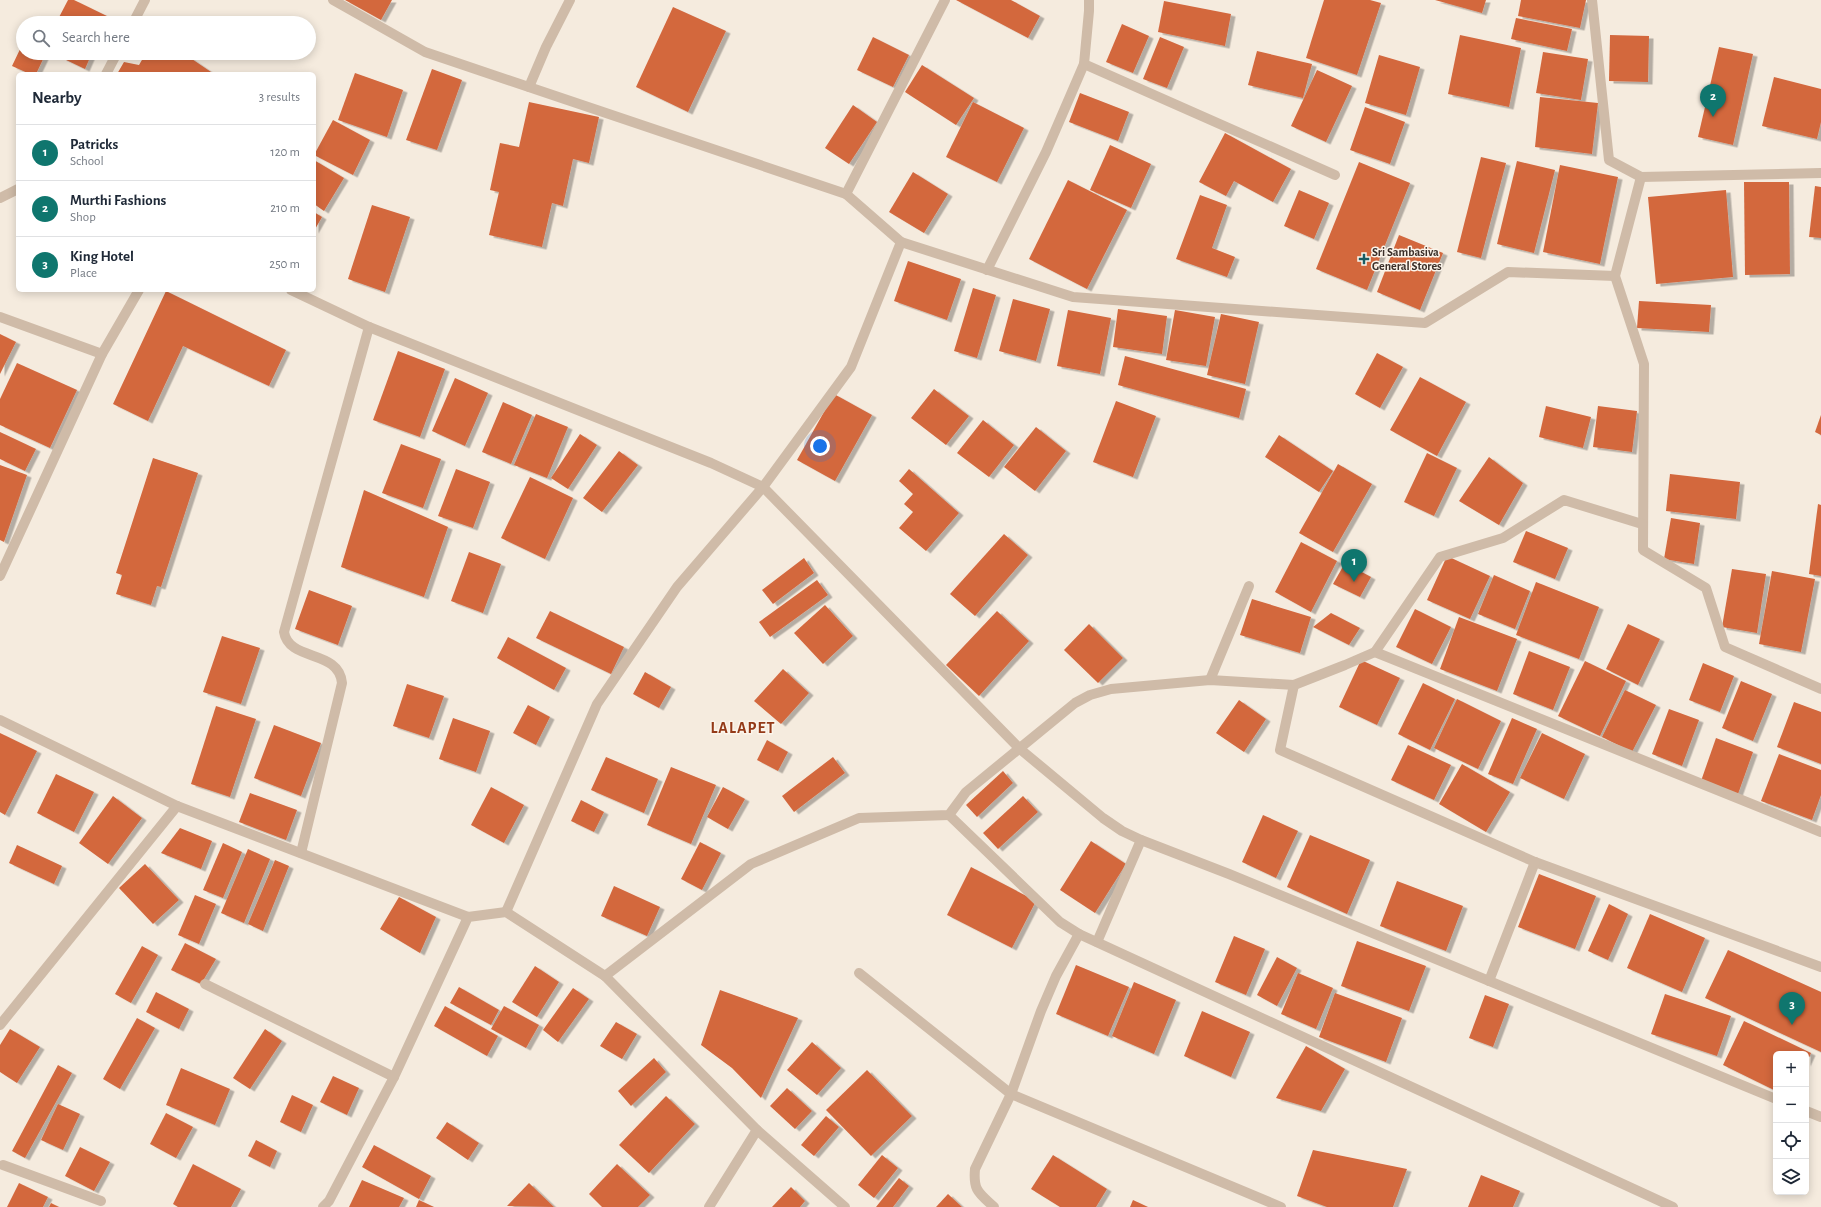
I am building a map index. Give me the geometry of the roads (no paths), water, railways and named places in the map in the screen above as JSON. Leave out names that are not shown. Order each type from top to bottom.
[{"type":"street","points":[[137,16],[145,0]]},
{"type":"street","points":[[333,0],[424,52],[846,194],[902,242],[1073,297],[1425,323],[1508,272],[1615,276]]},
{"type":"street","points":[[529,87],[546,47],[570,0]]},
{"type":"street","points":[[846,194],[945,0]]},
{"type":"street","points":[[987,270],[1046,152],[1084,64],[1090,11],[1089,0]]},
{"type":"street","points":[[1592,0],[1609,160],[1641,177],[1821,173]]},
{"type":"street","points":[[107,72],[113,60]]},
{"type":"street","points":[[1084,64],[1335,175]]},
{"type":"street","points":[[1641,177],[1615,276],[1644,364],[1643,550],[1706,588],[1725,647],[1821,689]]},
{"type":"street","points":[[0,198],[16,190]]},
{"type":"street","points":[[506,912],[597,704],[677,586],[763,487],[851,367],[902,242]]},
{"type":"street","points":[[0,576],[102,354],[138,292]]},
{"type":"street","points":[[295,292],[369,327],[711,463],[763,487],[1020,749],[1103,818],[1122,831],[1773,1098]]},
{"type":"street","points":[[0,317],[102,354]]},
{"type":"street","points":[[302,853],[342,683],[341,674],[338,669],[332,664],[291,646],[285,639],[284,632],[369,327]]},
{"type":"street","points":[[949,815],[966,792],[1075,703],[1090,694],[1110,689],[1210,680],[1294,685],[1375,652],[1440,557],[1503,538],[1564,500],[1642,524]]},
{"type":"street","points":[[1210,680],[1249,586]]},
{"type":"street","points":[[1375,652],[1821,832]]},
{"type":"street","points":[[1294,685],[1280,750],[1535,862],[1821,967]]},
{"type":"street","points":[[0,720],[177,806],[468,917],[506,912],[605,976],[757,1130],[845,1207]]},
{"type":"street","points":[[0,1025],[177,806]]},
{"type":"street","points":[[605,976],[751,864],[859,818],[949,815],[1060,922],[1079,934],[1673,1207]]},
{"type":"street","points":[[1097,942],[1141,840]]},
{"type":"street","points":[[1489,981],[1535,862]]},
{"type":"street","points":[[328,1205],[394,1077],[468,917]]},
{"type":"street","points":[[994,1207],[978,1192],[974,1182],[975,1169],[1011,1094],[1041,1010],[1056,976],[1079,934]]},
{"type":"street","points":[[859,973],[1011,1094],[1281,1207]]},
{"type":"street","points":[[205,984],[394,1077]]},
{"type":"street","points":[[1809,1112],[1821,1117]]},
{"type":"street","points":[[709,1207],[757,1130]]},
{"type":"street","points":[[1,1167],[101,1202]]},
{"type":"place","name":"Murthi Fashions","points":[[1713,117]]},
{"type":"place","name":"Sri Sambasiva General Stores","points":[[1364,259]]},
{"type":"place","name":"Patricks","points":[[1354,582]]},
{"type":"place","name":"King Hotel","points":[[1792,1025]]},
{"type":"district","name":"LALAPET","points":[[743,727]]}]
